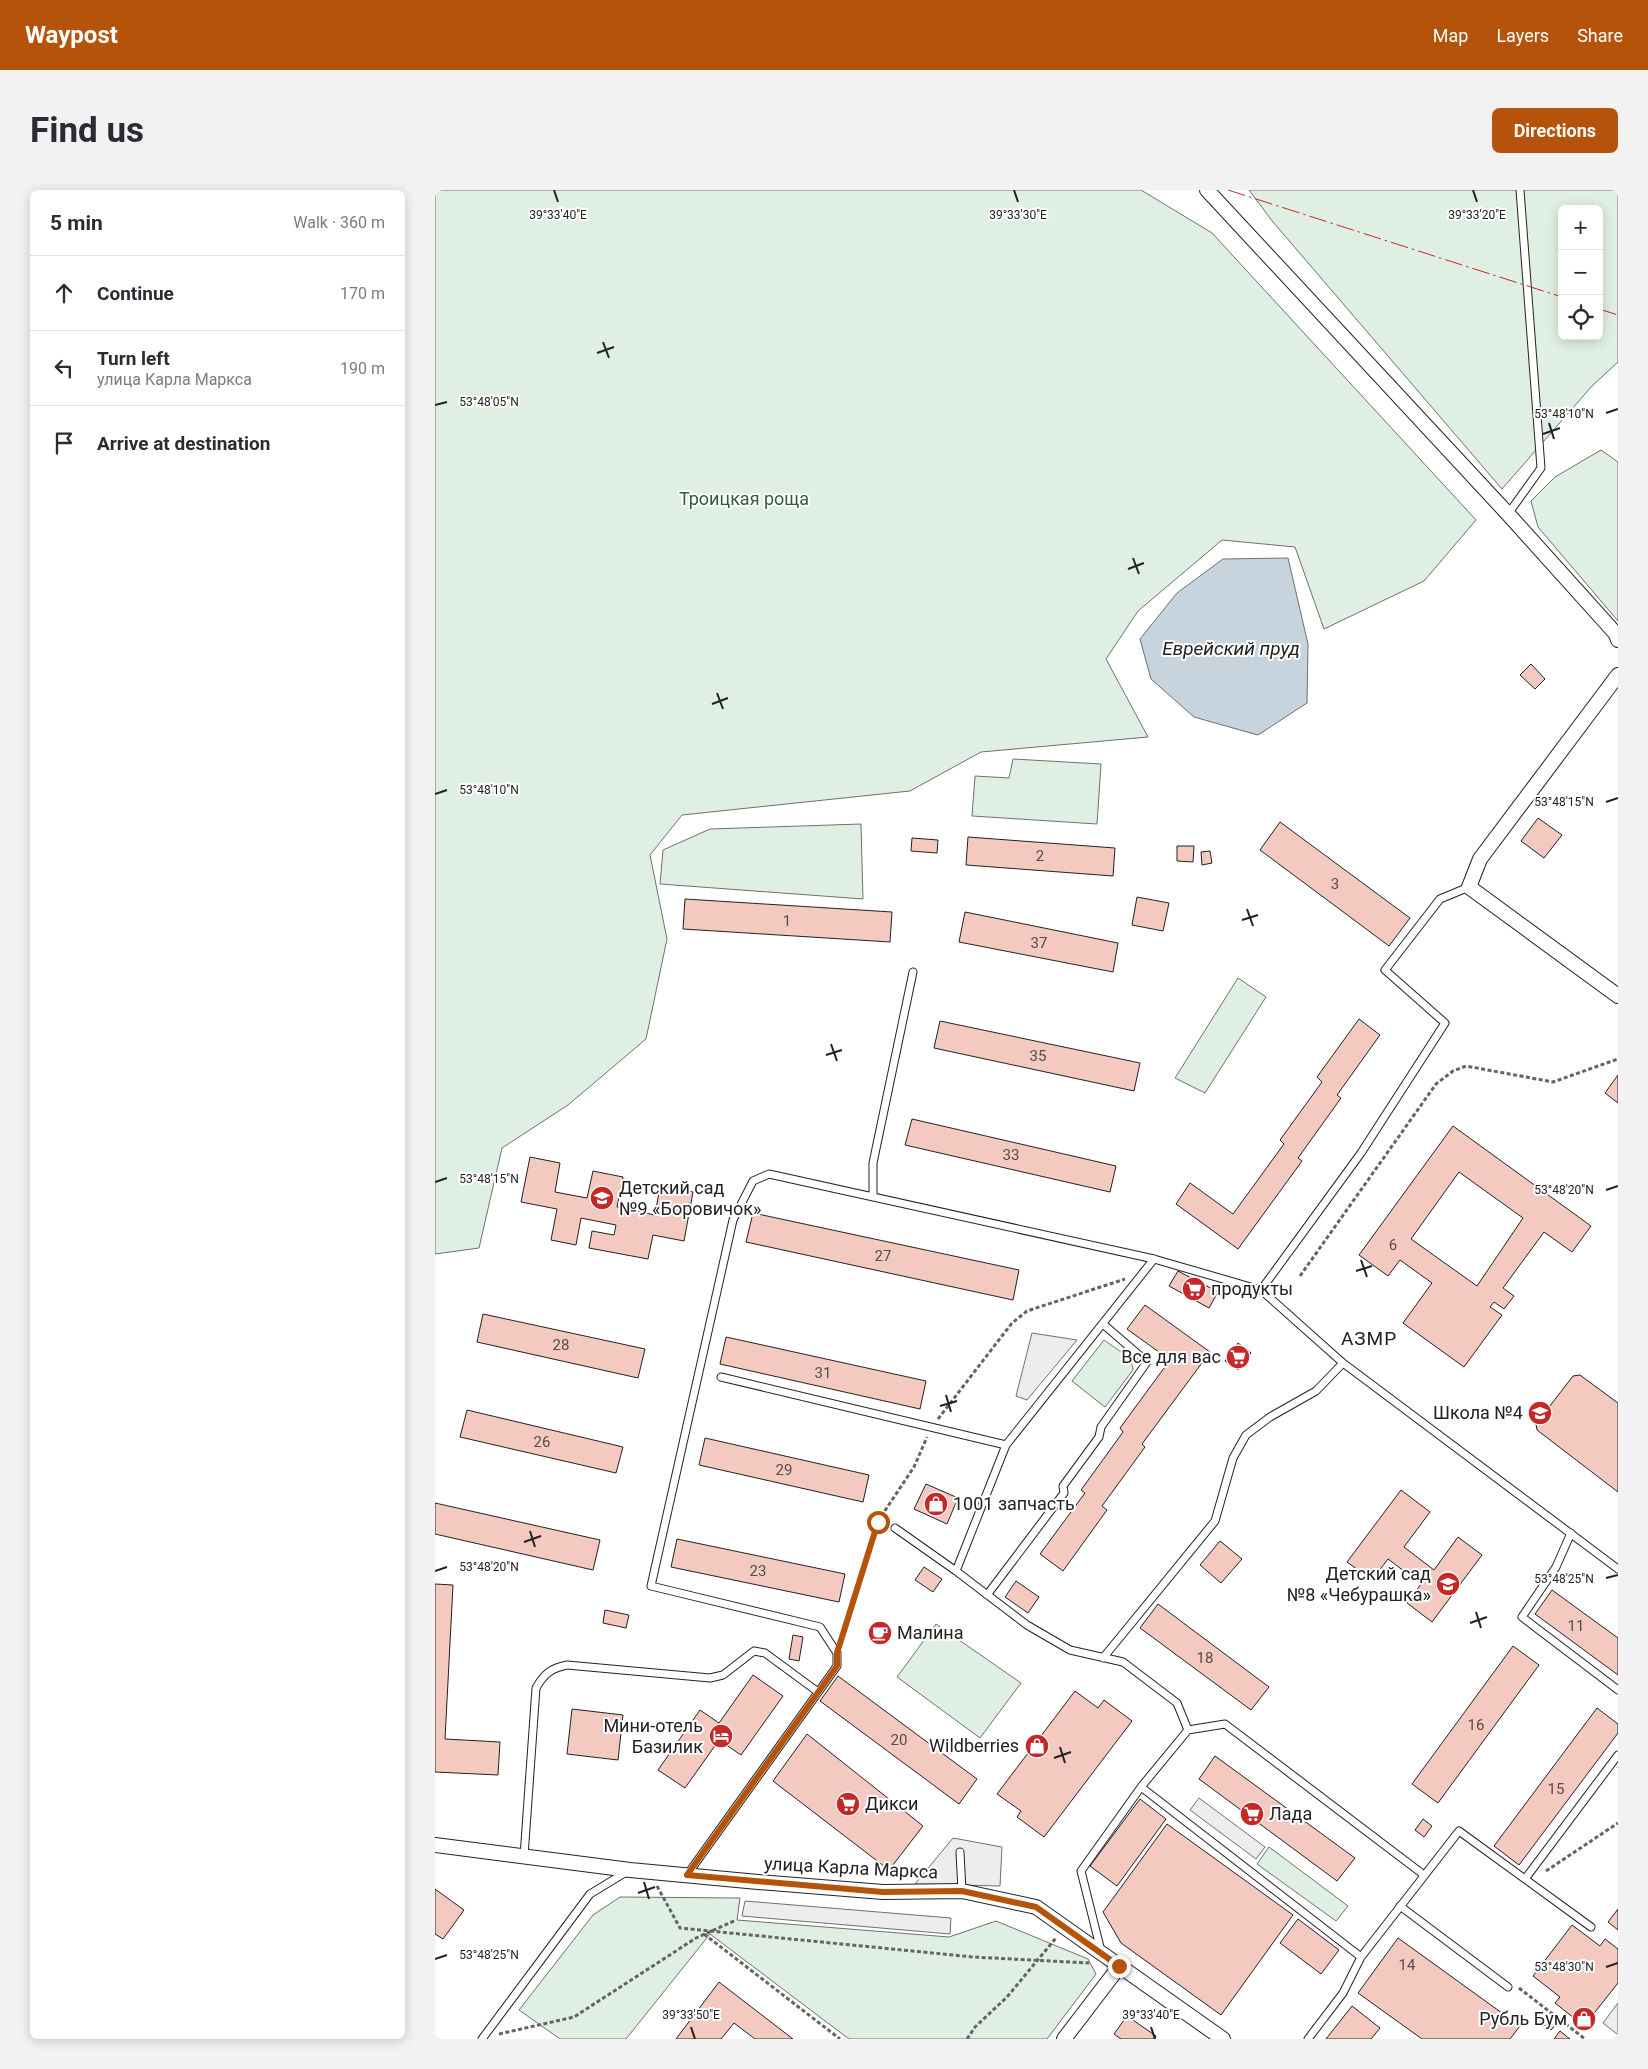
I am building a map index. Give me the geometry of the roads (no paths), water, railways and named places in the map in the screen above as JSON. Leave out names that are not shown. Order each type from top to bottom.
[{"type":"street","points":[[1207,190],[1508,514],[1616,634],[1618,640]]},
{"type":"street","points":[[1618,675],[1480,859],[1469,887],[1618,996]]},
{"type":"street","name":"улица Карла Маркса","points":[[435,1845],[649,1872],[883,1892],[962,1891],[1036,1907],[1223,2039]]},
{"type":"street","points":[[1064,2039],[1117,1965]]},
{"type":"lane","points":[[1508,514],[1541,468],[1520,190]]},
{"type":"lane","points":[[1261,1290],[1361,1153],[1445,1023],[1385,970],[1440,899],[1469,887]]},
{"type":"lane","points":[[873,1197],[873,1163],[913,972]]},
{"type":"lane","points":[[687,1875],[837,1666],[837,1653],[820,1627],[651,1586],[733,1220],[753,1181],[769,1174],[1155,1259],[1261,1290],[1343,1363],[1618,1569]]},
{"type":"lane","points":[[956,1571],[1006,1445],[1155,1259]]},
{"type":"lane","points":[[987,1595],[1064,1493],[1063,1486],[1099,1437],[1101,1427],[1147,1362],[1103,1324]]},
{"type":"lane","points":[[1103,1658],[1215,1521],[1233,1458],[1246,1435],[1270,1417],[1316,1391],[1343,1363]]},
{"type":"lane","points":[[721,1377],[1006,1445]]},
{"type":"lane","points":[[895,1528],[1027,1625],[1070,1650],[1123,1662],[1177,1703],[1188,1730]]},
{"type":"lane","points":[[1571,1533],[1556,1567],[1522,1617],[1618,1690]]},
{"type":"lane","points":[[524,1856],[536,1688],[543,1676],[555,1668],[567,1665],[710,1678],[723,1675],[754,1651],[765,1652],[818,1692]]},
{"type":"lane","points":[[1103,1956],[1081,1871],[1141,1786],[1188,1730],[1225,1724],[1424,1875]]},
{"type":"lane","points":[[1527,1881],[1618,1755]]},
{"type":"lane","points":[[1141,1786],[1361,1957]]},
{"type":"lane","points":[[1308,2039],[1343,1993],[1361,1957],[1459,1831],[1591,1927]]},
{"type":"lane","points":[[960,1852],[962,1891]]},
{"type":"lane","points":[[483,2038],[591,1894],[630,1870]]},
{"type":"lane","points":[[1400,1906],[1508,1987]]},
{"type":"water","name":"Еврейский пруд","points":[[1288,558],[1308,644],[1307,703],[1258,735],[1194,717],[1151,679],[1140,639],[1177,593],[1223,559]]},
{"type":"place","name":"Детский сад №9 «Боровичок»","points":[[602,1198]]},
{"type":"place","name":"продукты","points":[[1194,1289]]},
{"type":"place","name":"Все для вас","points":[[1238,1357]]},
{"type":"place","name":"Школа №4","points":[[1540,1413]]},
{"type":"place","name":"1001 запчасть","points":[[936,1504]]},
{"type":"place","name":"Детский сад №8 «Чебурашка»","points":[[1448,1584]]},
{"type":"place","name":"Малина","points":[[880,1633]]},
{"type":"place","name":"Мини-отель Базилик","points":[[721,1736]]},
{"type":"place","name":"Wildberries","points":[[1037,1746]]},
{"type":"place","name":"Дикси","points":[[848,1804]]},
{"type":"place","name":"Лада","points":[[1252,1814]]},
{"type":"place","name":"Рубль Бум","points":[[1584,2019]]},
{"type":"district","name":"АЗМР","points":[[1369,1338]]},
{"type":"park label","name":"Троицкая роща","points":[[744,499]]}]
